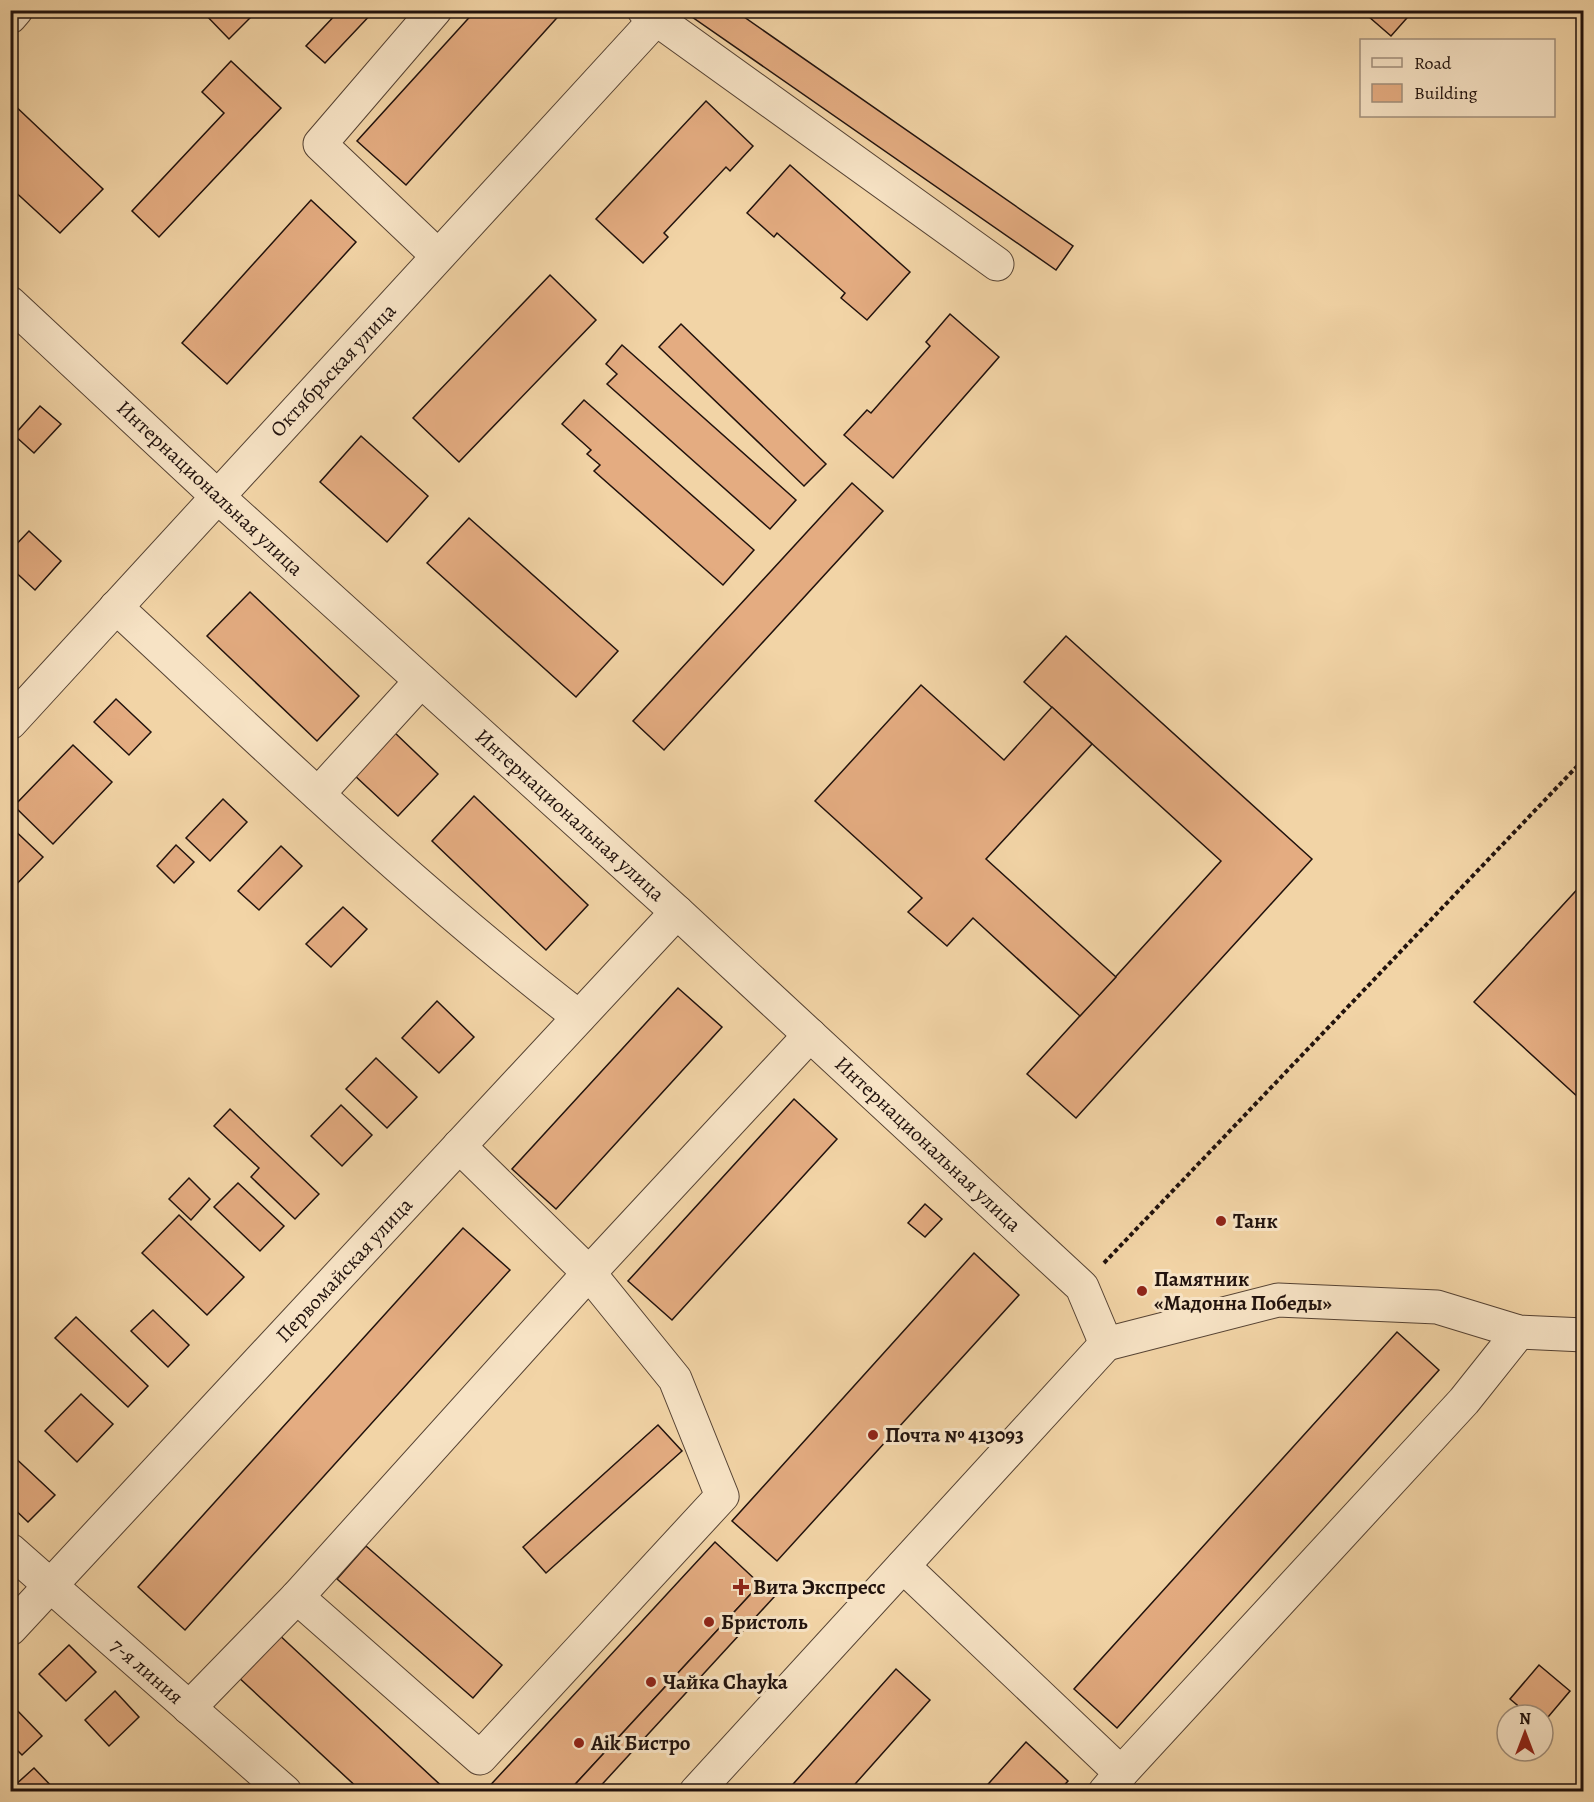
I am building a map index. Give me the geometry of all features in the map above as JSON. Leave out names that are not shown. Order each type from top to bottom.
[{"type":"street","points":[[10,16],[16,10]]},
{"type":"street","points":[[435,10],[320,144],[438,256]]},
{"type":"street","points":[[650,14],[997,264]]},
{"type":"street","name":"Октябрьская улица","points":[[10,723],[438,256],[650,14]]},
{"type":"street","name":"Интернациональная улица","points":[[10,303],[217,496],[677,912],[1082,1287],[1106,1344]]},
{"type":"street","points":[[116,607],[318,794],[512,965],[579,1017]]},
{"type":"street","points":[[318,794],[421,681]]},
{"type":"street","name":"Первомайская улица","points":[[10,1629],[677,912]]},
{"type":"street","points":[[189,1708],[297,1596],[589,1273],[810,1035]]},
{"type":"street","points":[[297,1596],[480,1758],[722,1496],[675,1379],[589,1273],[459,1146]]},
{"type":"street","points":[[696,1791],[1106,1344],[1278,1300],[1437,1307],[1519,1332],[1584,1335]]},
{"type":"street","points":[[903,1566],[1113,1782],[1464,1401],[1519,1332]]},
{"type":"street","name":"7-я линия","points":[[10,1550],[285,1791]]},
{"type":"path","points":[[1082,1287],[1584,759]]},
{"type":"building","points":[[201,10],[258,10],[229,39]]},
{"type":"building","points":[[340,10],[375,10],[325,63],[306,46]]},
{"type":"building","points":[[476,10],[564,10],[406,185],[357,141]]},
{"type":"building","points":[[682,10],[734,10],[1073,246],[1056,270]]},
{"type":"building","points":[[1361,10],[1414,10],[1391,36]]},
{"type":"building","points":[[231,61],[281,108],[159,237],[132,211],[224,113],[202,92]]},
{"type":"building","points":[[10,101],[103,189],[60,233],[10,187]]},
{"type":"building","points":[[706,101],[753,146],[730,171],[726,167],[664,233],[668,237],[643,263],[596,219]]},
{"type":"building","points":[[790,165],[910,272],[867,320],[841,298],[845,293],[777,233],[774,237],[747,213]]},
{"type":"building","points":[[311,200],[356,242],[227,384],[182,343]]},
{"type":"building","points":[[550,275],[596,320],[459,462],[413,418]]},
{"type":"building","points":[[950,314],[999,357],[893,478],[844,435],[867,410],[871,413],[930,346],[926,342]]},
{"type":"building","points":[[681,324],[826,464],[804,486],[659,347]]},
{"type":"building","points":[[622,345],[796,500],[770,529],[607,384],[617,374],[606,364]]},
{"type":"building","points":[[584,400],[754,550],[723,585],[594,471],[600,465],[587,454],[591,450],[562,424]]},
{"type":"building","points":[[40,406],[61,424],[34,453],[14,435]]},
{"type":"building","points":[[361,436],[428,496],[387,542],[320,482]]},
{"type":"building","points":[[852,483],[883,511],[664,750],[633,721]]},
{"type":"building","points":[[469,518],[618,651],[576,697],[427,563]]},
{"type":"building","points":[[29,531],[61,561],[35,590],[10,567],[10,551]]},
{"type":"building","points":[[250,592],[359,696],[317,741],[207,636]]},
{"type":"building","points":[[10,608],[17,614],[10,621]]},
{"type":"building","points":[[1066,636],[1312,859],[1076,1118],[1027,1074],[1221,861],[1024,682]]},
{"type":"building","points":[[921,685],[1004,760],[1052,707],[1092,744],[986,859],[1116,977],[1080,1016],[973,918],[947,946],[908,912],[922,898],[815,801]]},
{"type":"building","points":[[116,699],[151,732],[129,755],[94,722]]},
{"type":"building","points":[[394,732],[438,774],[398,816],[353,774]]},
{"type":"building","points":[[73,745],[112,782],[53,844],[14,806]]},
{"type":"building","points":[[474,796],[588,905],[546,950],[432,841]]},
{"type":"building","points":[[223,799],[247,822],[210,861],[186,838]]},
{"type":"building","points":[[10,826],[43,857],[10,891]]},
{"type":"building","points":[[176,845],[194,862],[174,883],[157,866]]},
{"type":"building","points":[[281,846],[302,866],[259,910],[238,891]]},
{"type":"building","points":[[1584,882],[1584,1095],[1580,1099],[1474,1002]]},
{"type":"building","points":[[343,907],[367,929],[331,967],[306,944]]},
{"type":"building","points":[[678,988],[722,1027],[556,1209],[512,1169]]},
{"type":"building","points":[[437,1001],[474,1037],[439,1073],[402,1038]]},
{"type":"building","points":[[376,1058],[417,1097],[387,1128],[346,1089]]},
{"type":"building","points":[[794,1099],[837,1139],[672,1320],[628,1281]]},
{"type":"building","points":[[341,1105],[372,1135],[342,1166],[311,1136]]},
{"type":"building","points":[[230,1109],[319,1194],[295,1219],[251,1177],[259,1168],[214,1126]]},
{"type":"building","points":[[189,1178],[210,1199],[191,1220],[169,1199]]},
{"type":"building","points":[[238,1183],[284,1226],[260,1251],[214,1207]]},
{"type":"building","points":[[925,1204],[942,1219],[925,1237],[908,1223]]},
{"type":"building","points":[[179,1215],[244,1277],[207,1315],[142,1253]]},
{"type":"building","points":[[463,1228],[510,1270],[185,1630],[138,1587]]},
{"type":"building","points":[[974,1253],[1019,1295],[777,1561],[732,1521]]},
{"type":"building","points":[[153,1310],[189,1345],[168,1367],[131,1331]]},
{"type":"building","points":[[76,1317],[148,1386],[128,1407],[55,1338]]},
{"type":"building","points":[[1397,1332],[1439,1370],[1117,1728],[1074,1689]]},
{"type":"building","points":[[81,1394],[113,1424],[77,1462],[45,1431]]},
{"type":"building","points":[[658,1425],[682,1451],[546,1573],[523,1547]]},
{"type":"building","points":[[10,1453],[55,1495],[28,1522],[10,1505]]},
{"type":"building","points":[[715,1542],[760,1584],[568,1792],[484,1792]]},
{"type":"building","points":[[366,1546],[502,1665],[473,1698],[337,1579]]},
{"type":"building","points":[[760,1584],[774,1597],[595,1792],[568,1792]]},
{"type":"building","points":[[276,1632],[448,1792],[362,1792],[236,1675]]},
{"type":"building","points":[[69,1645],[96,1672],[66,1701],[39,1674]]},
{"type":"building","points":[[1539,1665],[1570,1691],[1555,1709],[1555,1703],[1515,1703],[1510,1699]]},
{"type":"building","points":[[896,1669],[930,1700],[848,1792],[786,1792]]},
{"type":"building","points":[[115,1691],[139,1717],[109,1746],[85,1720]]},
{"type":"building","points":[[13,1706],[42,1736],[22,1755],[10,1743],[10,1709]]},
{"type":"building","points":[[1026,1742],[1068,1781],[1058,1792],[981,1792]]},
{"type":"building","points":[[34,1768],[57,1792],[17,1792],[13,1787]]},
{"type":"place","name":"Танк","points":[[1221,1221]]},
{"type":"place","name":"Памятник «Мадонна Победы»","points":[[1142,1291]]},
{"type":"place","name":"Почта № 413093","points":[[873,1435]]},
{"type":"place","name":"Вита Экспресс","points":[[741,1587]]},
{"type":"place","name":"Бристоль","points":[[709,1622]]},
{"type":"place","name":"Чайка Chayka","points":[[651,1682]]},
{"type":"place","name":"Aik Бистро","points":[[579,1743]]}]
